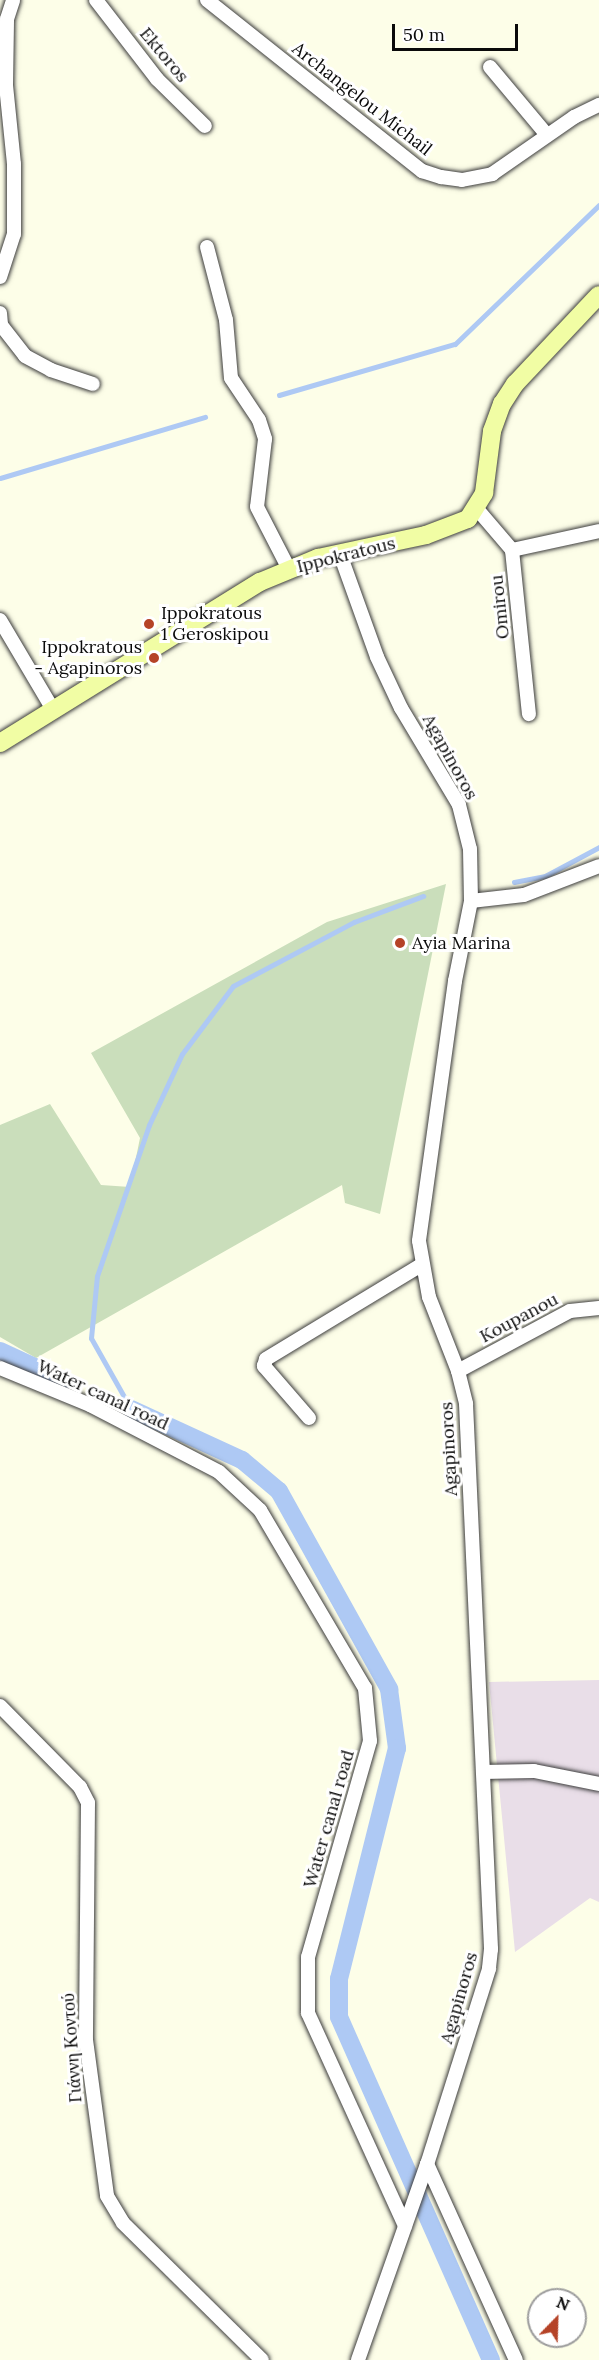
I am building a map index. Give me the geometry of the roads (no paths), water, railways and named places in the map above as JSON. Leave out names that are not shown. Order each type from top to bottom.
[{"type":"street","points":[[0,278],[14,234],[14,164],[6,84],[7,20],[13,0]]},
{"type":"street","name":"Archangelou Michail","points":[[207,0],[422,171],[462,180],[492,174],[548,135],[599,105]]},
{"type":"street","name":"Ektoros","points":[[101,1],[157,79],[205,126]]},
{"type":"street","points":[[490,67],[548,135]]},
{"type":"street","points":[[207,247],[226,320],[231,378],[259,420],[265,439],[257,507],[289,569]]},
{"type":"street","points":[[477,508],[486,482],[492,431],[502,404],[514,384],[599,295]]},
{"type":"street","points":[[0,314],[2,325],[25,356],[51,370],[93,384]]},
{"type":"street","name":"Ippokratous","points":[[0,742],[260,582],[289,569],[340,554],[455,526],[477,508]]},
{"type":"street","name":"Omirou","points":[[477,508],[512,550],[529,714]]},
{"type":"street","points":[[512,550],[599,531]]},
{"type":"street","name":"Agapinoros","points":[[340,554],[377,657],[401,708],[459,805],[470,849],[471,902],[426,1179],[419,1241],[421,1265],[458,1371],[466,1404],[491,1949],[489,1969],[427,2164],[358,2360]]},
{"type":"street","points":[[0,620],[52,708]]},
{"type":"street","points":[[471,902],[524,895],[599,866]]},
{"type":"street","points":[[309,1418],[264,1366],[266,1359],[421,1265]]},
{"type":"street","name":"Koupanou","points":[[458,1371],[570,1311],[599,1308]]},
{"type":"street","name":"Water canal road","points":[[0,1368],[90,1405],[219,1472],[260,1510],[365,1688],[370,1741],[308,1957],[308,2013],[407,2220]]},
{"type":"street","name":"Γιάννη Κοντού","points":[[0,1706],[80,1787],[88,1803],[86,2040],[107,2196],[123,2223],[262,2360]]},
{"type":"street","points":[[483,1772],[534,1772],[599,1784]]},
{"type":"street","points":[[427,2164],[516,2360]]},
{"type":"waterway","points":[[279,395],[455,344],[599,205]]},
{"type":"waterway","points":[[0,478],[205,417]]},
{"type":"waterway","points":[[514,882],[545,876],[599,847]]},
{"type":"waterway","points":[[131,1409],[91,1338],[97,1276],[149,1125],[182,1054],[233,986],[354,922],[423,896]]},
{"type":"waterway","points":[[0,1351],[65,1381]]},
{"type":"waterway","points":[[131,1409],[242,1460],[279,1491],[389,1689],[397,1748],[339,1979],[339,2017],[491,2360]]},
{"type":"place","name":"Ippokratous 1 Geroskipou","points":[[149,624]]},
{"type":"place","name":"Ippokratous - Agapinoros","points":[[154,658]]},
{"type":"place","name":"Ayia Marina","points":[[400,943]]}]
